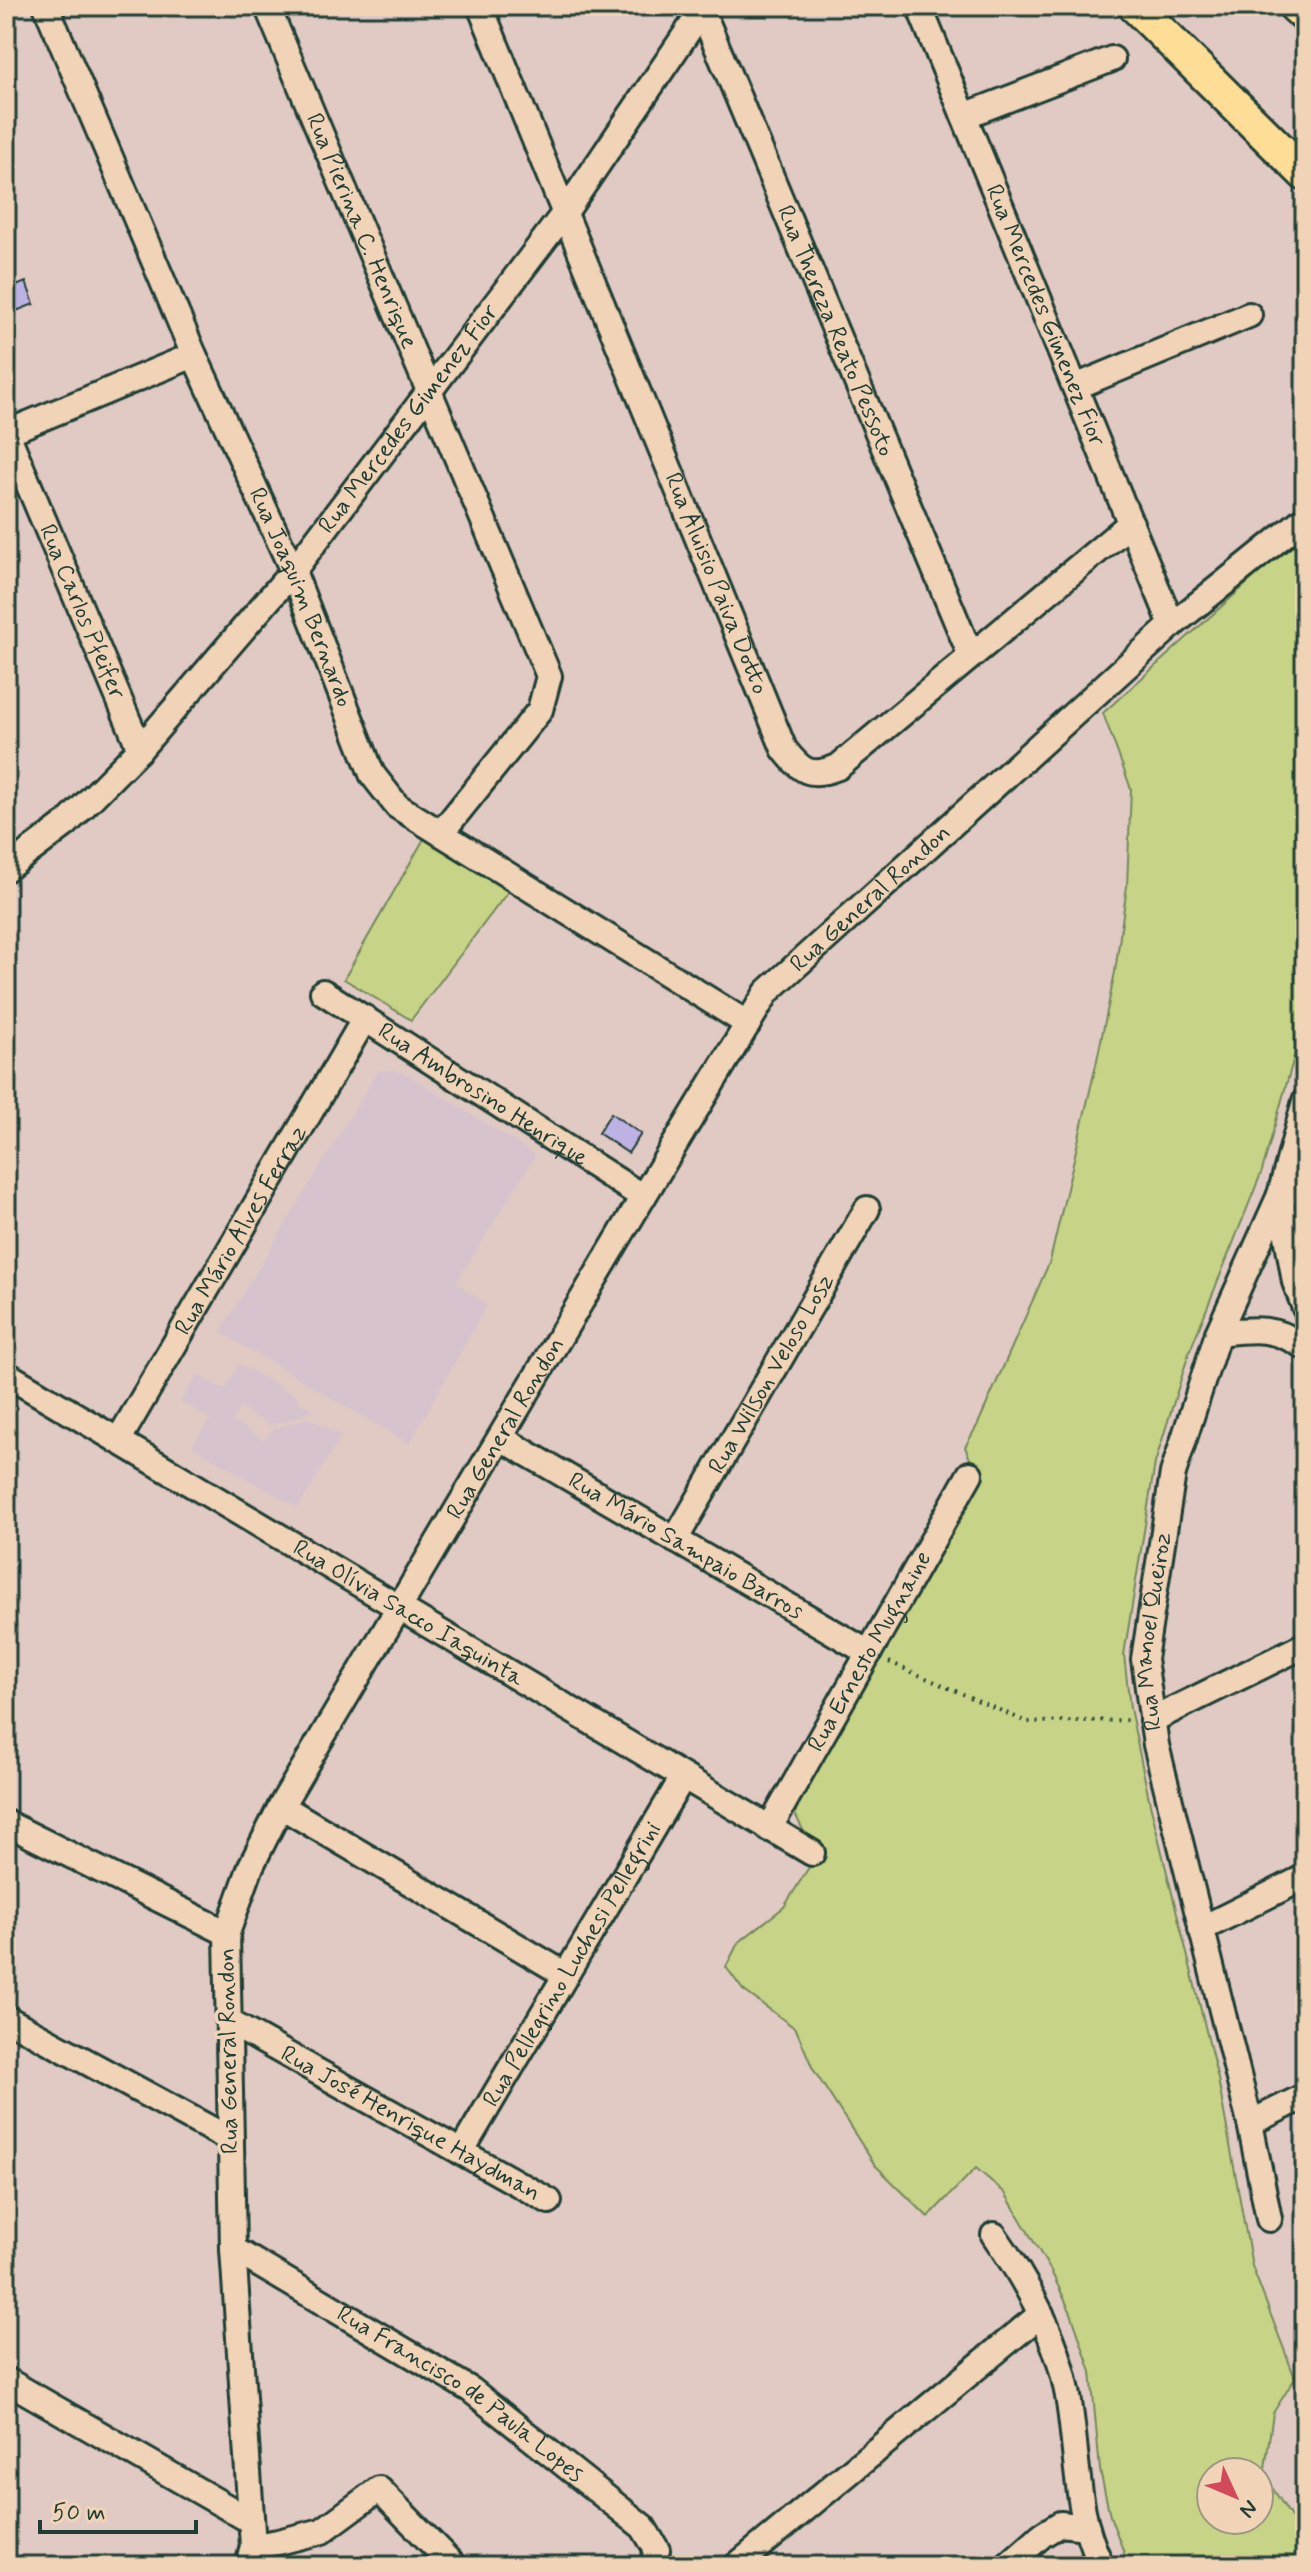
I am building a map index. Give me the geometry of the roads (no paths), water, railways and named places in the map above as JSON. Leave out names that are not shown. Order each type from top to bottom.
[{"type":"main road","points":[[1135,6],[1305,174]]},
{"type":"main road","points":[[1295,6],[1305,15]]},
{"type":"street","name":"Rua Joaquim Bernardo","points":[[46,6],[194,355],[293,571],[372,774],[397,806],[748,1024]]},
{"type":"street","name":"Rua Pierina C. Henrique","points":[[267,6],[549,676],[540,710],[441,833]]},
{"type":"street","name":"Rua Aluisio Paiva Dotto","points":[[480,6],[784,749],[799,768],[819,774],[838,767],[1131,523]]},
{"type":"street","name":"Rua Mercedes Gimenez Fior","points":[[919,6],[1172,625]]},
{"type":"street","name":"Rua Mercedes Gimenez Fior","points":[[6,869],[66,824],[140,749],[293,571],[566,211],[703,8]]},
{"type":"street","name":"Rua Thereza Reato Pessoto","points":[[703,8],[971,656]]},
{"type":"street","points":[[964,116],[1112,59]]},
{"type":"street","points":[[1075,387],[1249,315]]},
{"type":"street","points":[[6,432],[194,355]]},
{"type":"street","name":"Rua Carlos Pfeifer","points":[[6,432],[140,749]]},
{"type":"street","name":"Rua General Rondon","points":[[251,2544],[233,2249],[227,1933],[251,1866],[281,1806],[767,992],[1172,625],[1302,523]]},
{"type":"street","name":"Rua Ambrosino Henrique","points":[[323,992],[643,1197]]},
{"type":"street","name":"Rua Mário Alves Ferraz","points":[[118,1441],[365,1018]]},
{"type":"street","name":"Rua Manoel Queiroz","points":[[1269,2219],[1250,2123],[1156,1745],[1144,1659],[1173,1473],[1218,1333],[1280,1195],[1305,1101]]},
{"type":"street","points":[[1305,1190],[1280,1195],[1295,1282],[1305,1308]]},
{"type":"street","name":"Rua Wilson Veloso Losz","points":[[675,1540],[867,1209]]},
{"type":"street","points":[[1218,1333],[1259,1329],[1291,1338],[1305,1347]]},
{"type":"street","name":"Rua Olívia Sacco Iaquinta","points":[[6,1374],[812,1853]]},
{"type":"street","name":"Rua Mário Sampaio Barros","points":[[501,1438],[869,1653]]},
{"type":"street","name":"Rua Ernesto Mugnaine","points":[[769,1829],[970,1474]]},
{"type":"street","points":[[1152,1720],[1305,1645]]},
{"type":"street","name":"Rua Pellegrino Luchesi Pellegrini","points":[[461,2152],[683,1777]]},
{"type":"street","points":[[281,1806],[566,1975]]},
{"type":"street","points":[[6,1823],[227,1933]]},
{"type":"street","points":[[1201,1929],[1305,1877]]},
{"type":"street","points":[[6,2018],[231,2140]]},
{"type":"street","name":"Rua José Henrique Haydman","points":[[229,2022],[549,2201]]},
{"type":"street","points":[[1250,2123],[1305,2096]]},
{"type":"street","points":[[994,2235],[1012,2260],[1053,2343],[1067,2390],[1087,2527],[1102,2566]]},
{"type":"street","name":"Rua Francisco de Paula Lopes","points":[[233,2249],[471,2390],[643,2527],[657,2550],[652,2566]]},
{"type":"street","points":[[736,2566],[1041,2314]]},
{"type":"street","points":[[6,2380],[251,2544],[278,2542],[322,2531],[379,2489],[454,2566]]},
{"type":"street","points":[[1007,2566],[1042,2535],[1060,2524],[1087,2527]]}]
